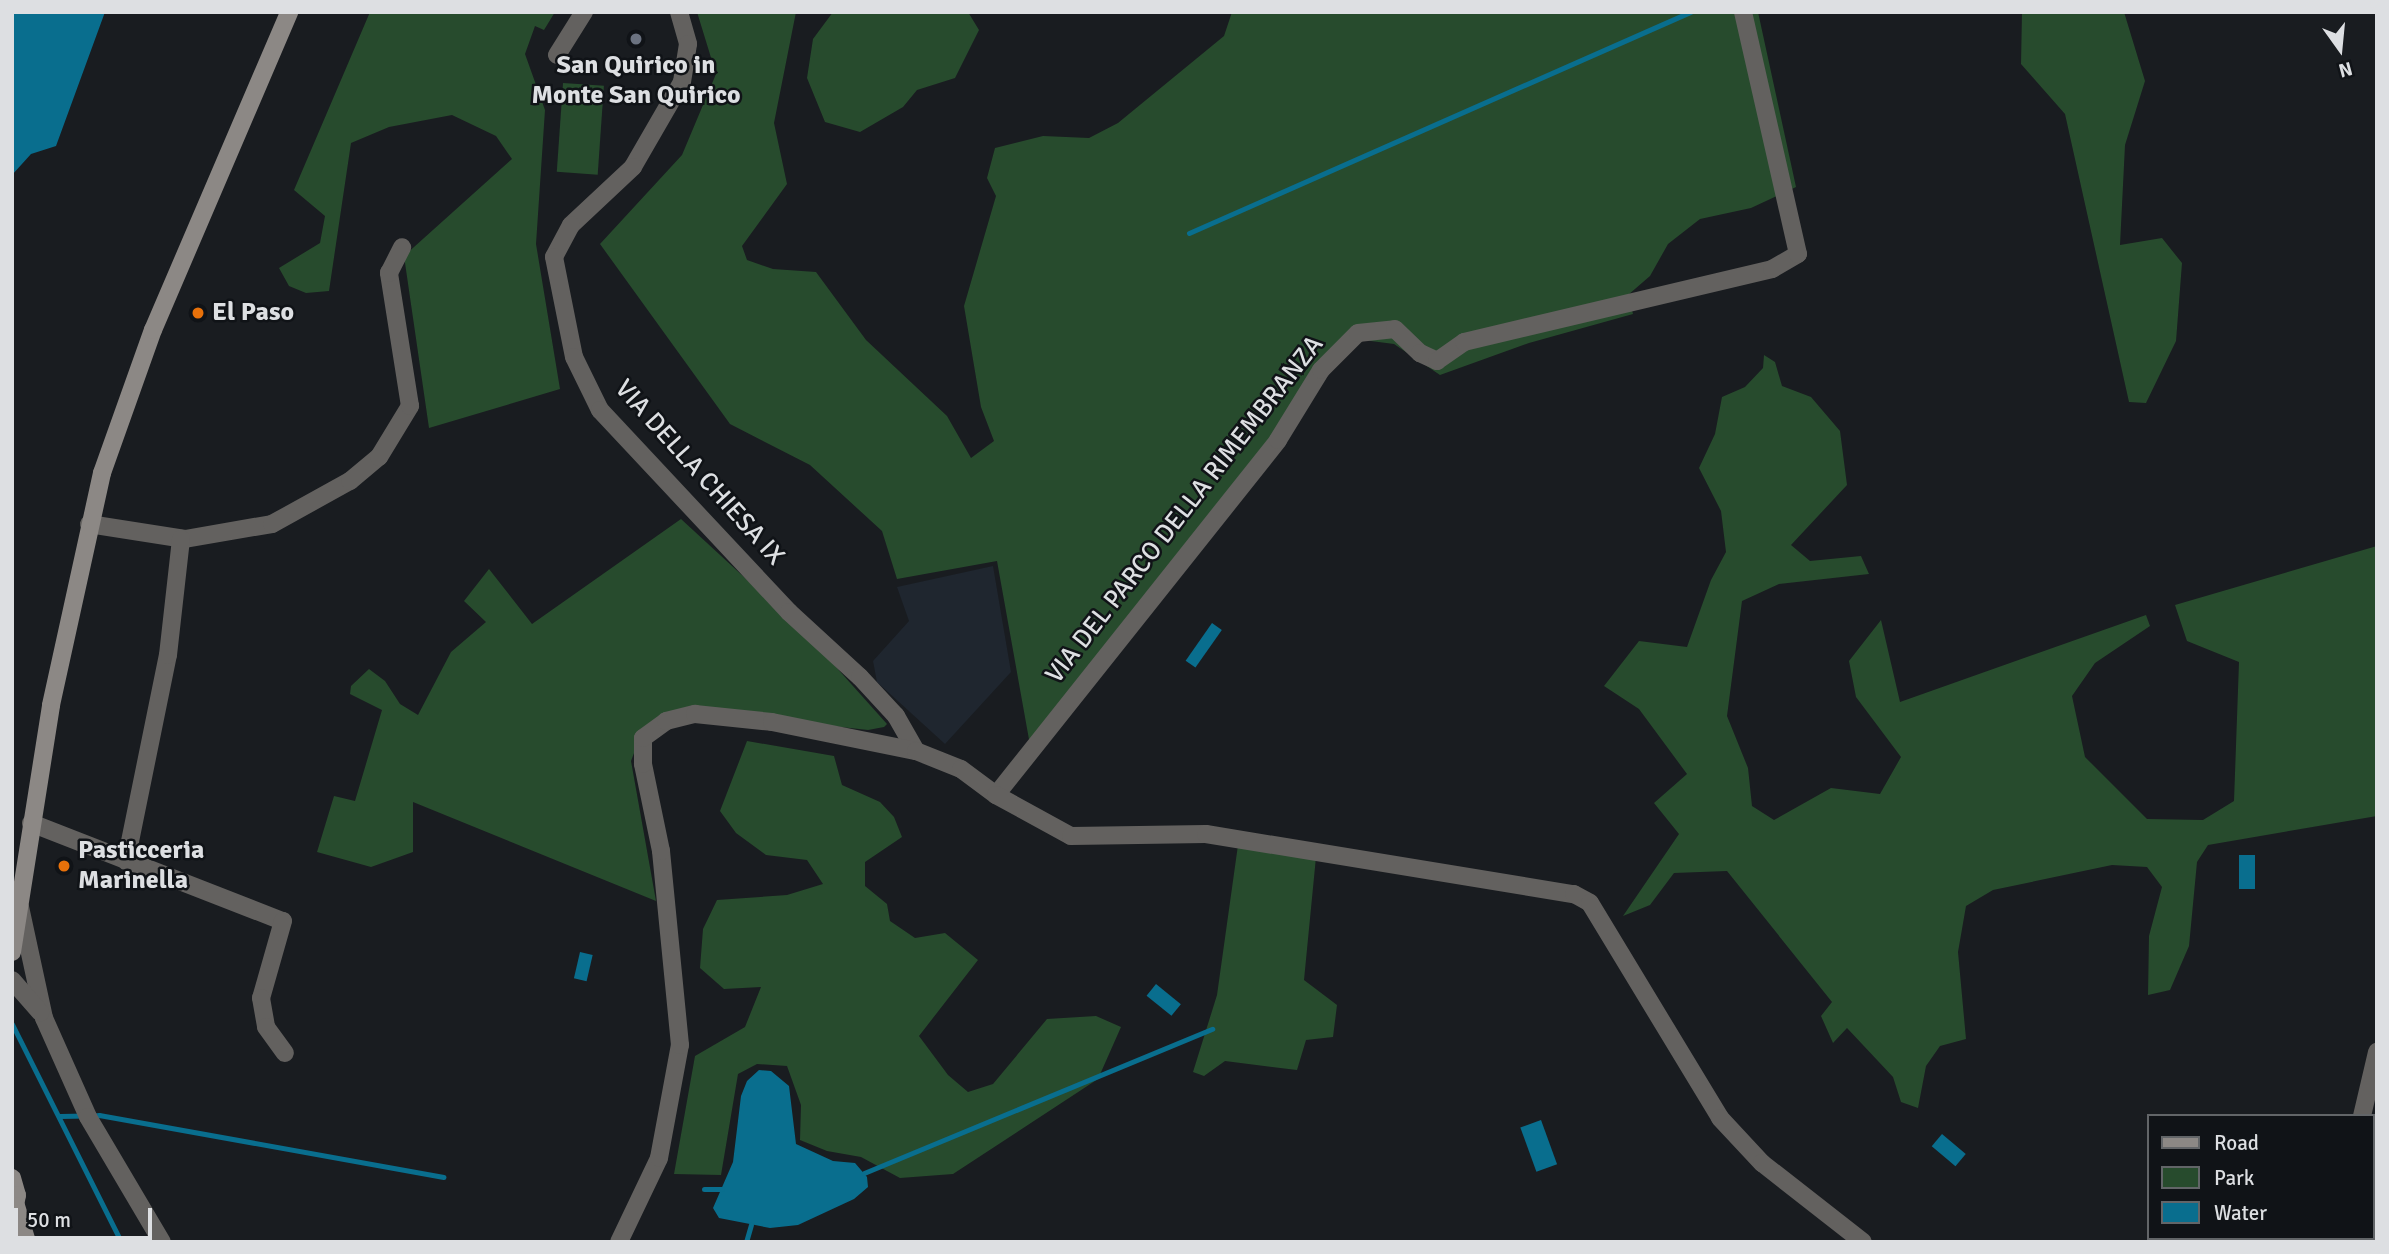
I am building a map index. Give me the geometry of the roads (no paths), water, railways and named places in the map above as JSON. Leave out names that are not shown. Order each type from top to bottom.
[{"type":"main road","points":[[12,952],[31,823],[89,524],[117,425],[153,330],[289,12]]},
{"type":"main road","points":[[12,1178],[14,1213],[27,1242]]},
{"type":"street","points":[[557,55],[584,12]]},
{"type":"street","name":"VIA DELLA CHIESA IX","points":[[679,12],[688,44],[682,82],[634,167],[571,225],[554,257],[574,357],[600,410],[741,562],[860,677],[896,716],[916,751]]},
{"type":"street","name":"VIA DEL PARCO DELLA RIMEMBRANZA","points":[[996,795],[1278,440],[1321,370],[1358,334],[1395,329],[1420,353],[1437,361],[1464,342],[1772,269],[1798,254],[1743,12]]},
{"type":"street","points":[[89,524],[181,538],[272,524],[351,481],[379,457],[410,406],[389,273],[402,247]]},
{"type":"street","points":[[126,861],[168,655],[181,538]]},
{"type":"street","points":[[619,1242],[659,1158],[680,1045],[661,852],[643,764],[643,738],[666,721],[695,714],[772,722],[916,751],[961,769],[996,795],[1071,836],[1206,834],[1574,894],[1590,903],[1720,1118],[1762,1163],[1863,1242]]},
{"type":"street","points":[[31,823],[283,921],[261,998],[266,1027],[285,1053]]},
{"type":"street","points":[[19,902],[41,1014],[88,1117],[162,1242]]},
{"type":"street","points":[[12,968],[34,980]]},
{"type":"street","points":[[12,979],[41,1014]]},
{"type":"street","points":[[12,1003],[41,1014]]},
{"type":"street","points":[[2362,1114],[2377,1052]]},
{"type":"water","points":[[12,12],[105,12],[56,146],[31,154],[12,175]]},
{"type":"water","points":[[1212,623],[1222,630],[1195,668],[1186,661]]},
{"type":"water","points":[[2239,855],[2255,855],[2255,889],[2239,889]]},
{"type":"water","points":[[580,952],[593,955],[587,981],[574,978]]},
{"type":"water","points":[[1156,984],[1181,1004],[1171,1016],[1147,996]]},
{"type":"water","points":[[759,1070],[771,1071],[789,1086],[796,1144],[833,1161],[855,1163],[867,1177],[868,1187],[854,1199],[798,1225],[770,1228],[719,1218],[713,1208],[733,1162],[741,1096],[747,1081]]},
{"type":"water","points":[[1541,1120],[1557,1164],[1536,1172],[1520,1128]]},
{"type":"water","points":[[1942,1134],[1966,1154],[1955,1166],[1932,1146]]},
{"type":"waterway","points":[[1189,233],[1690,12]]},
{"type":"waterway","points":[[12,1024],[121,1242]]},
{"type":"waterway","points":[[864,1173],[1212,1029]]},
{"type":"waterway","points":[[60,1116],[99,1115],[443,1177]]},
{"type":"waterway","points":[[704,1189],[722,1189]]},
{"type":"waterway","points":[[746,1242],[751,1225]]},
{"type":"place","name":"San Quirico in Monte San Quirico","points":[[636,39]]},
{"type":"place","name":"El Paso","points":[[198,313]]},
{"type":"place","name":"Pasticceria Marinella","points":[[64,866]]}]
